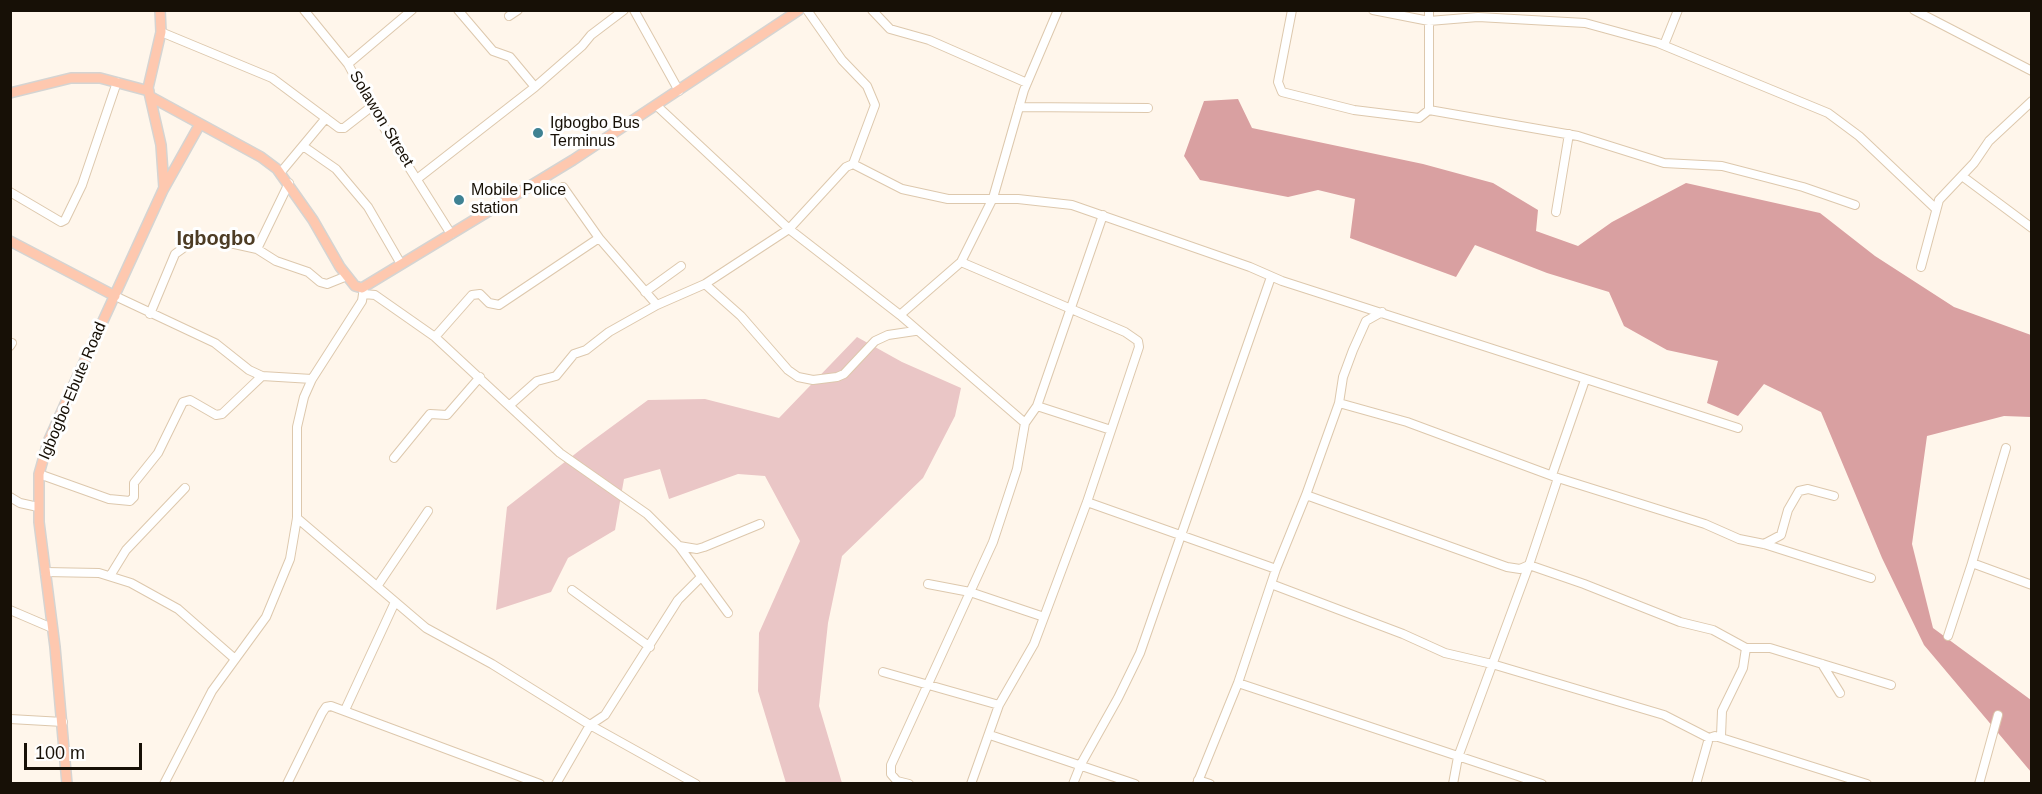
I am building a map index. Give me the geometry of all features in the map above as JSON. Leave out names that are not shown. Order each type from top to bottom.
[{"type":"main road","points":[[150,94],[161,32],[159,10]]},
{"type":"main road","points":[[10,93],[71,78],[121,83],[150,94],[261,157],[280,172],[347,276],[358,288],[364,290],[402,264],[573,160],[679,91],[788,14],[799,10]]},
{"type":"main road","name":"Igbogbo-Ebute Road","points":[[150,94],[161,145],[163,190]]},
{"type":"main road","name":"Igbogbo-Ebute Road","points":[[67,783],[63,722],[38,507],[39,474],[48,442],[163,190],[200,124]]},
{"type":"main road","points":[[10,241],[115,296]]},
{"type":"street","name":"Solawon Street","points":[[304,10],[348,64],[371,107],[451,234]]},
{"type":"street","points":[[348,64],[412,10]]},
{"type":"street","points":[[458,10],[493,51],[510,57],[535,87]]},
{"type":"street","points":[[509,16],[518,10]]},
{"type":"street","points":[[417,179],[535,87],[582,46],[591,35],[624,10]]},
{"type":"street","points":[[634,10],[679,91]]},
{"type":"street","points":[[807,10],[842,60],[867,86],[874,105],[854,165]]},
{"type":"street","points":[[872,10],[890,29],[929,40],[1027,83]]},
{"type":"street","points":[[900,315],[961,262],[993,198],[1019,106],[1058,10]]},
{"type":"street","points":[[1292,10],[1278,82],[1282,92],[1354,110],[1419,118],[1429,110],[1569,134],[1664,162],[1709,164],[1733,169],[1803,187],[1855,205]]},
{"type":"street","points":[[1373,10],[1429,21],[1478,17],[1585,23],[1664,45],[1828,113],[1859,136],[1935,208]]},
{"type":"street","points":[[1429,10],[1429,110]]},
{"type":"street","points":[[1664,45],[1678,10]]},
{"type":"street","points":[[1914,10],[1927,14],[2031,71]]},
{"type":"street","points":[[161,32],[262,72],[302,98],[339,128],[344,128],[371,107]]},
{"type":"street","points":[[10,192],[61,222],[65,220],[82,185],[121,83]]},
{"type":"street","points":[[1921,267],[1935,208],[1989,141],[2031,101]]},
{"type":"street","points":[[656,105],[789,229],[900,315],[915,331],[1025,423]]},
{"type":"street","points":[[1019,106],[1148,108]]},
{"type":"street","points":[[280,172],[326,118]]},
{"type":"street","points":[[1556,212],[1569,134]]},
{"type":"street","points":[[303,146],[336,169],[368,207],[402,264]]},
{"type":"street","points":[[510,405],[537,381],[556,376],[574,354],[586,350],[609,332],[657,305],[705,284],[789,229],[846,167],[854,165],[902,189],[948,198],[993,198],[1072,205],[1271,276],[1738,428]]},
{"type":"street","points":[[1962,176],[2031,228]]},
{"type":"street","points":[[257,249],[289,183]]},
{"type":"street","points":[[563,187],[599,238],[657,305]]},
{"type":"street","points":[[909,783],[897,781],[891,774],[891,765],[993,542],[1017,470],[1025,423],[1037,406],[1103,215]]},
{"type":"street","points":[[150,314],[175,254],[194,241],[207,238],[257,249],[276,261],[308,272],[320,282],[327,284],[347,276]]},
{"type":"street","points":[[435,337],[472,295],[480,294],[489,303],[499,305],[599,238]]},
{"type":"street","points":[[961,262],[1125,332],[1138,341],[1139,347],[1087,502],[1044,617],[1026,662],[999,705],[971,783]]},
{"type":"street","points":[[645,292],[681,266]]},
{"type":"street","points":[[1073,783],[1140,653],[1271,276]]},
{"type":"street","points":[[705,284],[741,316],[788,370],[798,377],[813,380],[837,377],[844,374],[875,341],[888,335],[915,331]]},
{"type":"street","points":[[164,783],[212,691],[266,617],[290,559],[297,518],[297,427],[304,397],[312,379],[364,290],[375,295],[435,337],[560,453],[647,514],[679,546],[728,613]]},
{"type":"street","points":[[115,296],[215,343],[249,370],[262,376],[312,379]]},
{"type":"street","points":[[1210,783],[1198,782],[1238,683],[1276,569],[1339,403],[1343,377],[1366,321],[1382,312]]},
{"type":"street","points":[[39,474],[109,499],[130,501],[134,497],[134,483],[158,453],[183,402],[190,400],[216,415],[222,414],[262,376]]},
{"type":"street","points":[[394,458],[430,414],[447,415],[480,377]]},
{"type":"street","points":[[1453,783],[1458,757],[1529,566],[1585,380]]},
{"type":"street","points":[[1339,403],[1407,422],[1555,476],[1705,524],[1739,539],[1764,544],[1871,578]]},
{"type":"street","points":[[1037,406],[1111,430]]},
{"type":"street","points":[[1948,636],[2006,448]]},
{"type":"street","points":[[110,576],[126,550],[185,488]]},
{"type":"street","points":[[1764,544],[1781,535],[1788,510],[1799,491],[1809,489],[1834,496]]},
{"type":"street","points":[[1306,495],[1507,567],[1520,569],[1529,566],[1647,607],[1680,622],[1713,630],[1746,648],[1770,648],[1891,685]]},
{"type":"street","points":[[10,497],[20,503],[38,507]]},
{"type":"street","points":[[1087,502],[1276,569]]},
{"type":"street","points":[[378,585],[428,511]]},
{"type":"street","points":[[297,518],[426,628],[492,664],[590,725],[696,783]]},
{"type":"street","points":[[679,546],[697,549],[705,547],[760,524]]},
{"type":"street","points":[[1972,563],[2031,585]]},
{"type":"street","points":[[45,572],[110,576],[130,583],[178,609],[234,659]]},
{"type":"street","points":[[556,783],[590,725],[605,715],[678,600],[701,577]]},
{"type":"street","points":[[928,584],[970,592],[1044,617]]},
{"type":"street","points":[[1271,584],[1403,634],[1445,653],[1492,664],[1664,715],[1709,738],[1721,736],[1792,758],[1799,764],[1868,783]]},
{"type":"street","points":[[572,590],[650,646]]},
{"type":"street","points":[[345,710],[395,602]]},
{"type":"street","points":[[10,610],[52,628]]},
{"type":"street","points":[[1721,736],[1722,711],[1743,668],[1746,648]]},
{"type":"street","points":[[1821,664],[1840,693]]},
{"type":"street","points":[[883,672],[999,705]]},
{"type":"street","points":[[1238,683],[1542,783]]},
{"type":"street","points":[[287,783],[326,707],[345,710],[540,783]]},
{"type":"street","points":[[1979,783],[1998,715]]},
{"type":"street","points":[[10,719],[63,722]]},
{"type":"street","points":[[990,735],[1135,783]]},
{"type":"street","points":[[1696,783],[1709,738]]},
{"type":"shaded area","points":[[1238,99],[1252,128],[1423,164],[1493,183],[1538,210],[1536,231],[1578,246],[1612,222],[1686,183],[1820,213],[1875,256],[1954,307],[2031,335],[2031,417],[2004,416],[1927,436],[1912,544],[1933,628],[2031,700],[2031,772],[1924,645],[1882,558],[1821,412],[1764,384],[1738,416],[1707,403],[1718,361],[1667,350],[1624,326],[1609,292],[1547,273],[1475,245],[1456,277],[1350,238],[1355,199],[1318,190],[1288,197],[1200,180],[1184,156],[1204,101]]},
{"type":"shaded area","points":[[857,337],[902,362],[961,388],[955,416],[923,478],[842,556],[828,623],[819,706],[842,783],[786,783],[758,691],[759,633],[800,541],[765,476],[738,474],[669,499],[660,469],[624,479],[615,530],[568,558],[551,592],[496,610],[507,507],[584,447],[648,400],[705,399],[779,418]]},
{"type":"place","name":"Igbogbo Bus Terminus","points":[[538,133]]},
{"type":"place","name":"Mobile Police station","points":[[459,200]]},
{"type":"district","name":"Igbogbo","points":[[216,239]]}]
